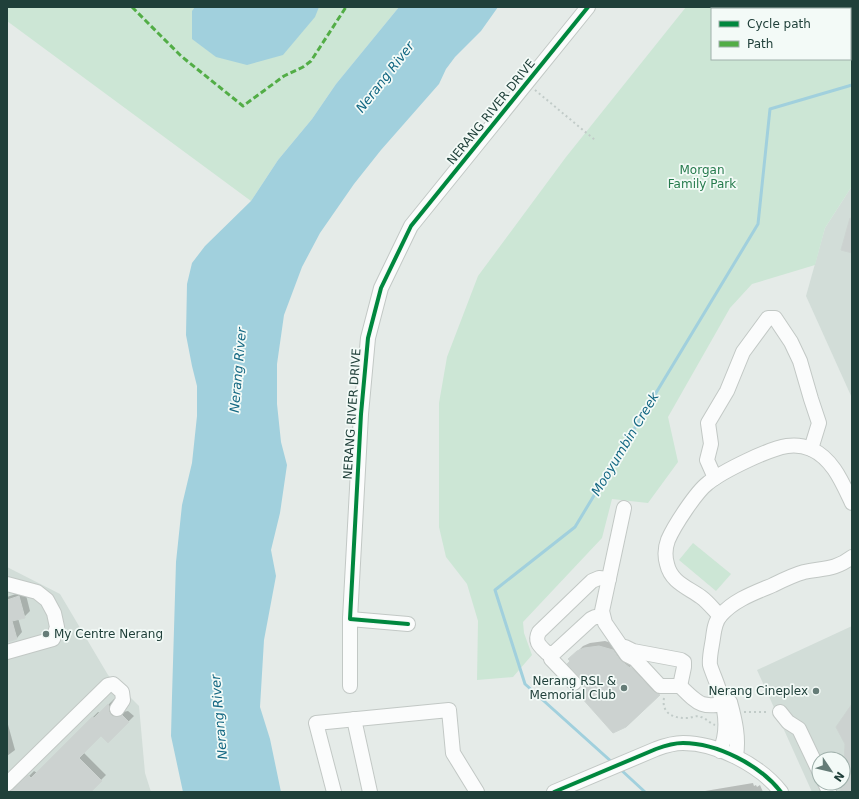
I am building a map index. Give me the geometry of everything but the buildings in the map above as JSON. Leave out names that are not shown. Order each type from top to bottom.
[{"type":"street","name":"NERANG RIVER DRIVE","points":[[350,686],[350,619],[361,414],[368,338],[381,288],[411,226],[588,7]]},
{"type":"street","points":[[715,478],[707,460],[711,444],[708,423],[727,391],[743,352],[768,318],[775,318],[800,361],[819,423],[811,449]]},
{"type":"street","points":[[720,616],[701,597],[676,581],[667,565],[666,556],[668,541],[679,523],[699,492],[715,478],[777,448],[800,446],[811,449],[829,462],[840,478],[852,503]]},
{"type":"street","points":[[624,508],[602,611],[602,617],[605,623],[627,655],[635,659],[660,686],[680,686],[699,703],[705,706],[726,703]]},
{"type":"street","points":[[736,756],[738,747],[736,723],[721,695],[710,664],[715,625],[720,616],[730,606],[742,598],[804,572],[826,570],[835,567],[852,556]]},
{"type":"street","points":[[574,683],[551,659],[550,654],[547,654],[538,644],[537,639],[539,632],[592,581],[599,578],[609,579]]},
{"type":"street","points":[[7,584],[37,592],[47,600],[54,613],[57,627],[53,638],[7,652]]},
{"type":"street","points":[[550,654],[557,650],[591,619],[595,617],[602,617]]},
{"type":"street","points":[[350,619],[408,624]]},
{"type":"street","points":[[621,646],[633,651],[684,662],[680,686]]},
{"type":"street","points":[[643,668],[644,662],[650,654]]},
{"type":"street","points":[[7,784],[108,685],[113,684],[122,692],[123,700],[117,709]]},
{"type":"street","points":[[720,751],[726,724],[726,703]]},
{"type":"street","points":[[334,792],[316,723],[449,710],[453,753],[477,792]]},
{"type":"street","points":[[780,712],[788,722],[799,729],[811,754]]},
{"type":"street","points":[[354,719],[370,792]]},
{"type":"street","points":[[554,792],[656,749],[682,743],[702,745],[736,756],[766,776],[781,792]]},
{"type":"path","points":[[527,83],[595,140]]},
{"type":"path","points":[[666,687],[663,702],[665,711],[669,715],[682,718],[700,716],[712,724],[717,725]]},
{"type":"path","points":[[740,713],[750,711],[764,713],[780,712]]},
{"type":"shaded area","points":[[852,186],[852,398],[806,296],[825,228]]},
{"type":"shaded area","points":[[7,567],[60,594],[108,675],[139,706],[145,773],[151,792],[7,792]]},
{"type":"shaded area","points":[[852,626],[852,792],[812,791],[851,791],[851,751],[811,751],[811,790],[757,670]]},
{"type":"green space","points":[[7,7],[399,7],[336,84],[312,119],[278,160],[251,201],[7,21]]},
{"type":"green space","name":"Morgan Family Park","points":[[686,7],[852,7],[852,186],[825,228],[815,265],[752,284],[730,308],[668,417],[678,462],[648,503],[612,499],[602,538],[523,622],[524,633],[532,655],[513,677],[477,680],[478,621],[467,584],[446,557],[439,527],[439,403],[447,357],[478,276],[566,157]]},
{"type":"green space","points":[[693,543],[731,574],[716,591],[679,560]]},
{"type":"water","points":[[195,7],[319,7],[315,17],[283,55],[247,65],[216,57],[192,39],[192,11]]},
{"type":"water","name":"Nerang River","points":[[399,7],[498,7],[481,31],[455,57],[446,69],[439,84],[381,150],[354,184],[320,233],[302,267],[284,315],[277,364],[277,404],[281,442],[287,465],[280,513],[271,550],[276,576],[264,640],[260,707],[270,739],[281,792],[183,792],[171,736],[176,562],[182,505],[192,463],[197,416],[197,386],[186,335],[187,284],[192,263],[205,246],[251,201],[278,160],[312,119],[336,84]]},
{"type":"waterway","name":"Mooyumbin Creek","points":[[613,763],[525,684],[495,590],[575,527],[758,224],[770,109],[852,85]]},
{"type":"waterway","name":"Mooyumbin Creek","points":[[619,768],[645,792]]},
{"type":"marked path","points":[[132,7],[181,56],[243,106],[284,76],[303,67],[311,61],[346,7]]},
{"type":"cycle path","points":[[408,624],[350,619],[361,414],[368,338],[381,288],[411,226],[588,7]]},
{"type":"cycle path","points":[[554,792],[656,749],[683,743],[710,747],[737,757],[762,773],[781,792]]},
{"type":"place","name":"My Centre Nerang","points":[[46,634]]},
{"type":"place","name":"Nerang RSL & Memorial Club","points":[[624,688]]},
{"type":"place","name":"Nerang Cineplex","points":[[816,691]]}]
